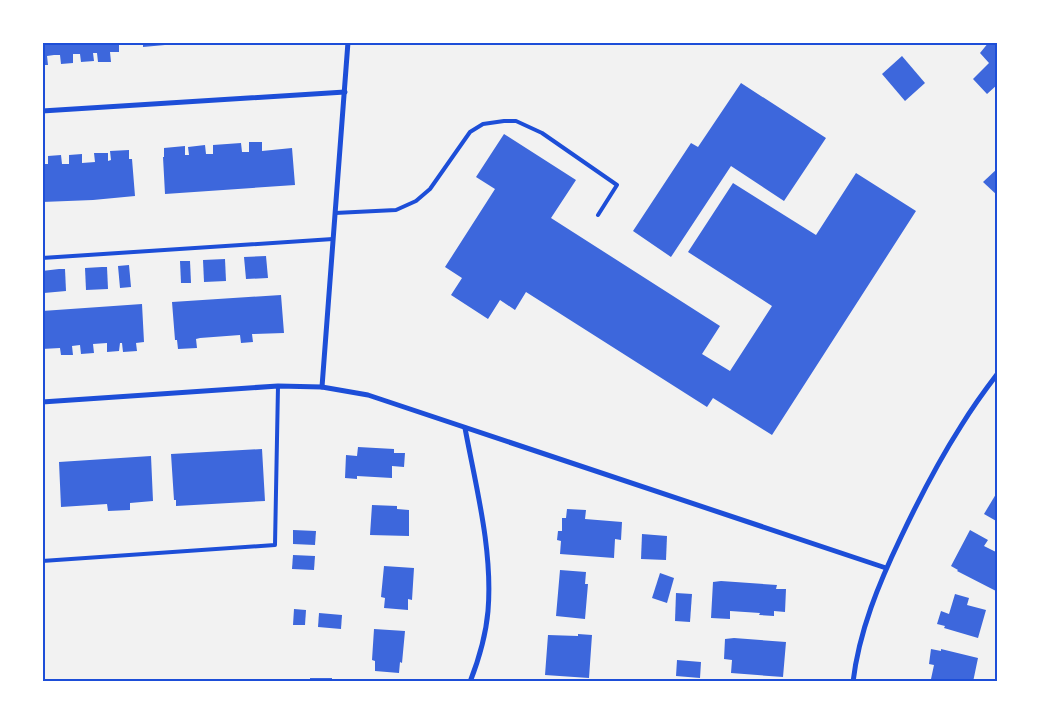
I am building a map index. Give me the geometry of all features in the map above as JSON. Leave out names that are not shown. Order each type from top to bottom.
[{"type":"street","points":[[322,387],[348,42]]},
{"type":"street","points":[[42,111],[345,92]]},
{"type":"street","points":[[853,682],[868,612],[886,568],[928,483],[961,426],[998,373]]},
{"type":"street","points":[[42,402],[278,386],[322,387],[368,396],[886,568]]},
{"type":"street","points":[[465,428],[481,510],[488,566],[488,611],[478,662],[470,682]]},
{"type":"lane","points":[[336,213],[396,210],[416,201],[430,188],[470,132],[483,124],[516,121],[542,132],[617,185],[598,215]]},
{"type":"lane","points":[[42,258],[333,239]]},
{"type":"lane","points":[[42,561],[275,545],[278,386]]},
{"type":"building","points":[[42,42],[119,42],[119,52],[110,52],[111,62],[98,62],[97,53],[93,53],[94,61],[81,62],[80,54],[73,54],[73,63],[61,64],[60,55],[54,55],[47,56],[48,65],[42,65]]},
{"type":"building","points":[[143,42],[165,42],[165,45],[143,47]]},
{"type":"building","points":[[989,42],[998,42],[998,84],[987,94],[973,79],[989,63],[980,53]]},
{"type":"building","points":[[902,56],[925,83],[905,101],[882,74]]},
{"type":"building","points":[[741,83],[826,138],[784,201],[731,166],[671,257],[633,231],[691,143],[698,147]]},
{"type":"building","points":[[504,134],[576,180],[551,218],[720,326],[702,354],[730,371],[772,306],[688,252],[733,183],[816,235],[856,173],[916,211],[772,435],[713,398],[707,407],[526,292],[515,310],[500,300],[488,319],[451,295],[462,278],[445,267],[495,189],[476,177]]},
{"type":"building","points":[[249,142],[262,142],[262,151],[292,148],[295,185],[165,194],[164,148],[185,146],[185,155],[189,155],[188,147],[205,145],[206,154],[213,154],[213,145],[241,143],[242,152],[249,152]]},
{"type":"building","points":[[129,150],[129,159],[132,159],[135,196],[42,202],[42,155],[44,155],[45,164],[48,164],[48,156],[61,155],[62,164],[69,164],[69,155],[82,154],[82,163],[95,162],[94,153],[108,153],[108,161],[111,160],[110,151]]},
{"type":"building","points":[[998,168],[998,196],[983,182]]},
{"type":"building","points":[[266,256],[268,278],[246,279],[244,257]]},
{"type":"building","points":[[225,259],[226,281],[204,282],[203,260]]},
{"type":"building","points":[[180,261],[190,261],[191,283],[181,283]]},
{"type":"building","points":[[129,265],[131,287],[120,288],[118,266]]},
{"type":"building","points":[[107,267],[108,289],[86,290],[85,268]]},
{"type":"building","points":[[65,269],[66,291],[44,293],[42,271]]},
{"type":"building","points":[[281,295],[284,333],[252,334],[253,342],[241,343],[240,335],[200,338],[196,339],[197,348],[178,349],[177,340],[175,340],[172,302]]},
{"type":"building","points":[[142,304],[144,342],[136,343],[137,351],[123,352],[122,343],[120,343],[119,351],[107,352],[107,343],[93,344],[94,353],[81,354],[80,345],[72,346],[73,355],[61,355],[60,348],[42,349],[42,311]]},
{"type":"building","points":[[358,447],[394,449],[394,453],[405,453],[404,467],[392,466],[392,478],[357,476],[357,479],[345,478],[346,455],[357,456]]},
{"type":"building","points":[[262,449],[265,501],[176,506],[171,454]]},
{"type":"building","points":[[151,456],[153,501],[130,503],[130,510],[108,511],[107,504],[61,507],[59,462]]},
{"type":"building","points":[[996,494],[998,495],[998,522],[984,514]]},
{"type":"building","points":[[372,505],[397,506],[397,509],[409,510],[409,536],[370,535]]},
{"type":"building","points":[[567,509],[586,510],[585,519],[622,522],[621,540],[615,539],[614,558],[560,554],[561,541],[557,540],[558,531],[562,531],[562,518],[566,518]]},
{"type":"building","points":[[293,530],[316,531],[315,545],[293,544]]},
{"type":"building","points":[[970,530],[988,540],[984,546],[998,553],[998,587],[996,591],[951,566]]},
{"type":"building","points":[[642,534],[667,536],[666,560],[641,559]]},
{"type":"building","points":[[293,555],[315,556],[314,570],[292,569]]},
{"type":"building","points":[[384,566],[414,568],[412,600],[408,599],[408,610],[384,608],[385,598],[381,597]]},
{"type":"building","points":[[560,570],[586,572],[585,584],[588,584],[585,619],[556,616]]},
{"type":"building","points":[[660,573],[674,578],[667,603],[652,598]]},
{"type":"building","points":[[713,582],[777,585],[776,589],[786,589],[785,612],[774,611],[774,616],[730,611],[730,619],[711,618]]},
{"type":"building","points":[[676,593],[692,594],[690,622],[675,621]]},
{"type":"building","points":[[955,594],[969,598],[967,605],[986,610],[978,638],[944,628],[945,626],[937,624],[941,611],[949,614]]},
{"type":"building","points":[[294,609],[306,610],[305,625],[293,625]]},
{"type":"building","points":[[319,613],[342,615],[341,629],[318,627]]},
{"type":"building","points":[[374,629],[405,631],[402,663],[400,662],[399,673],[375,671],[375,661],[372,660]]},
{"type":"building","points":[[578,634],[592,635],[589,678],[545,675],[548,635],[578,636]]},
{"type":"building","points":[[725,639],[786,642],[783,677],[731,673],[732,660],[724,659]]},
{"type":"building","points":[[931,649],[941,651],[941,649],[978,658],[973,682],[934,682],[931,679],[934,665],[929,664]]},
{"type":"building","points":[[677,660],[701,662],[700,678],[676,676]]},
{"type":"building","points":[[310,678],[332,678],[332,682],[310,682]]}]
